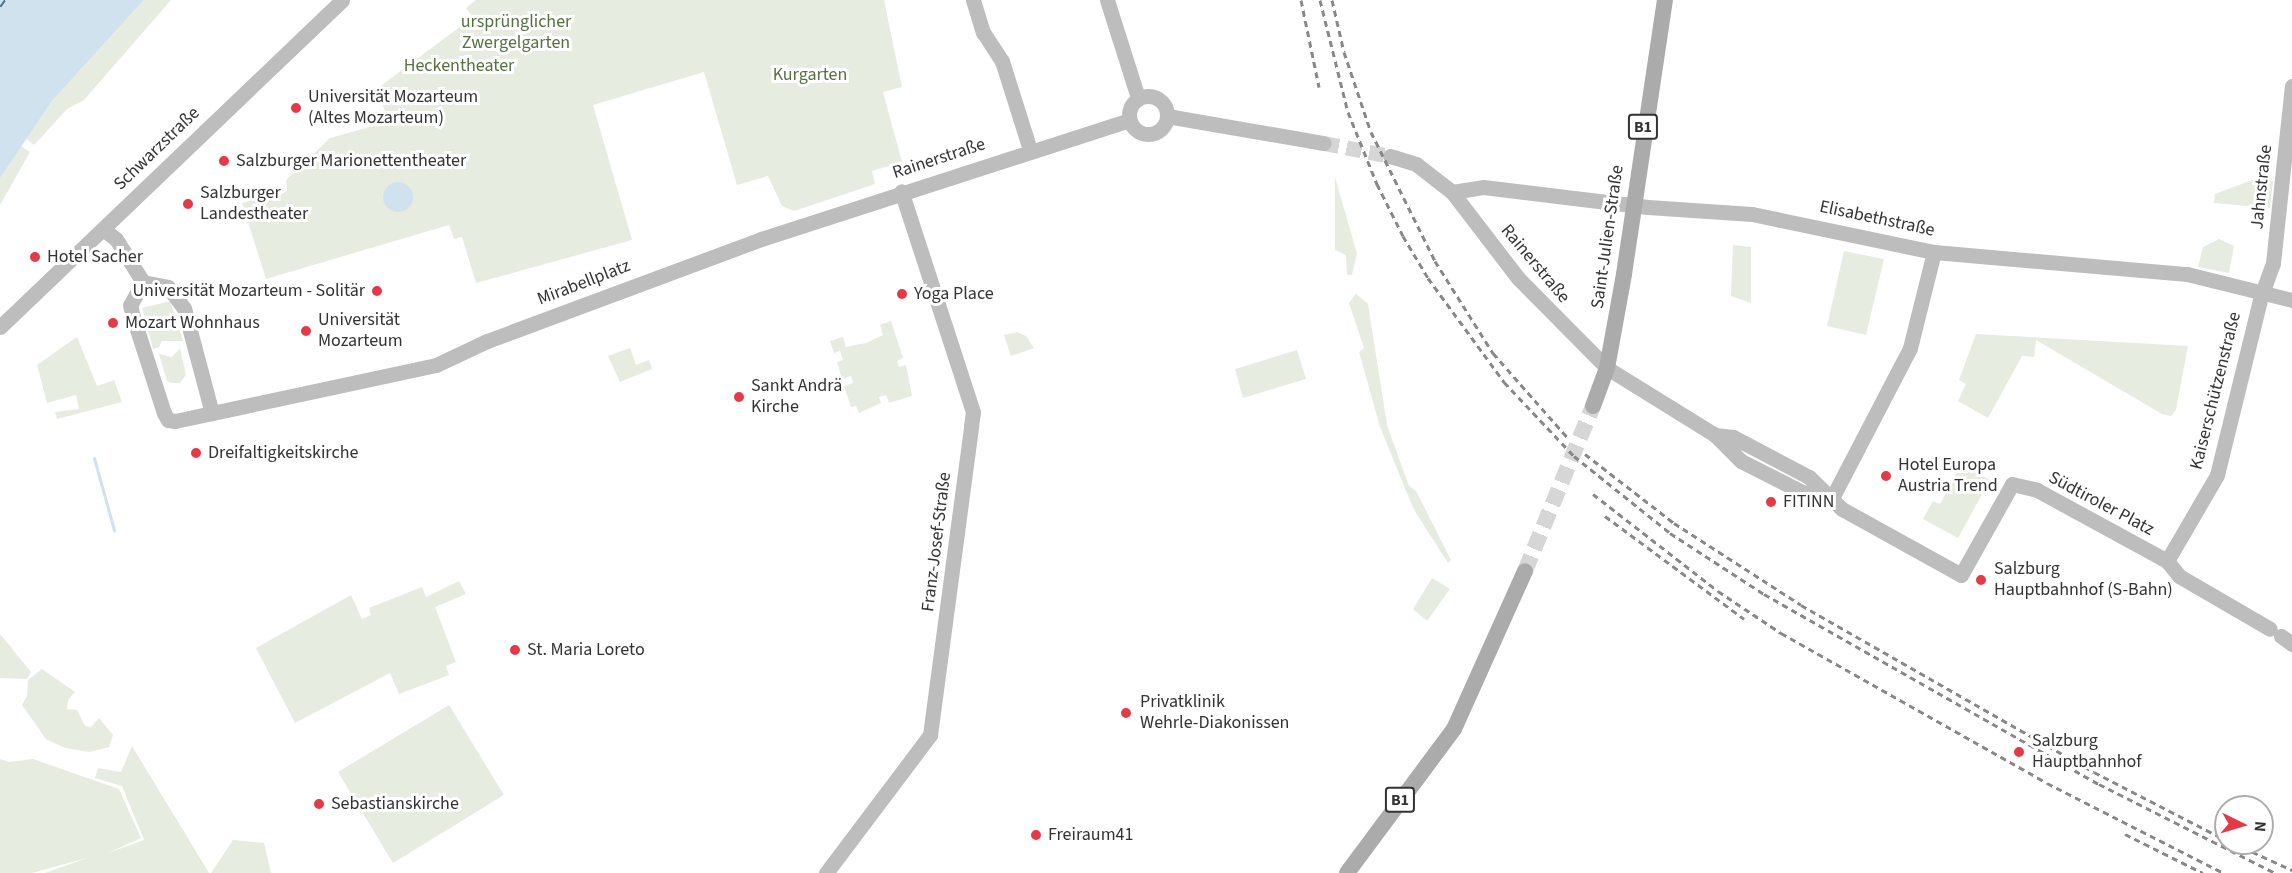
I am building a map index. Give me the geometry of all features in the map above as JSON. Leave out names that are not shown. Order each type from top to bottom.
[{"type":"main road","name":"Saint-Julien-Straße","points":[[1593,406],[1607,368],[1663,7]]},
{"type":"main road","name":"B1","points":[[1347,873],[1462,715],[1525,571]]},
{"type":"street","name":"Schwarzstraße","points":[[0,327],[342,0]]},
{"type":"street","points":[[973,0],[983,32],[1002,61],[1030,150]]},
{"type":"street","points":[[1107,0],[1137,98]]},
{"type":"street","name":"Jahnstraße","points":[[2264,291],[2273,263],[2290,122],[2292,86]]},
{"type":"street","points":[[1149,95],[1160,99],[1167,116],[1159,131],[1148,134],[1136,130],[1129,120],[1130,107],[1137,98],[1149,95]]},
{"type":"street","points":[[1167,116],[1324,143]]},
{"type":"street","name":"Rainerstraße","points":[[761,239],[901,191],[1129,120]]},
{"type":"street","name":"Rainerstraße","points":[[1390,156],[1416,164],[1452,192],[1518,278],[1607,368],[1715,435],[1741,461],[1802,492],[1832,498],[1842,509],[1961,575]]},
{"type":"street","name":"Elisabethstraße","points":[[1452,192],[1483,187],[1793,220],[1880,243],[1934,252],[2187,274],[2264,291],[2292,300]]},
{"type":"street","name":"Franz-Josef-Straße","points":[[825,873],[930,735],[973,412],[901,191]]},
{"type":"street","points":[[103,229],[116,239],[143,282],[168,287],[184,308],[212,413]]},
{"type":"street","name":"Mirabellplatz","points":[[143,282],[130,305],[164,413],[168,420],[175,421],[430,366],[487,340],[761,239]]},
{"type":"street","points":[[1832,498],[1910,348],[1934,252]]},
{"type":"street","name":"Kaiserschützenstraße","points":[[2167,561],[2217,475],[2264,291]]},
{"type":"street","name":"Südtiroler Platz","points":[[1961,575],[2012,484],[2037,490],[2167,561]]},
{"type":"street","points":[[2167,561],[2179,576],[2281,636]]},
{"type":"green space","points":[[144,0],[171,0],[84,100],[67,109],[34,145],[26,139],[52,101]]},
{"type":"green space","points":[[476,0],[884,0],[902,87],[883,92],[902,162],[872,171],[875,184],[794,211],[782,206],[768,176],[737,185],[704,72],[593,105],[632,240],[476,283],[462,237],[454,239],[449,225],[266,279],[242,203],[265,197],[269,201],[287,191],[286,180],[330,138],[388,122],[378,88],[473,17],[466,8]]},
{"type":"green space","points":[[21,146],[30,152],[0,205],[0,178]]},
{"type":"green space","points":[[1335,177],[1357,254],[1352,275],[1347,275],[1346,255],[1335,250]]},
{"type":"green space","points":[[2255,179],[2273,181],[2270,208],[2214,203],[2215,194]]},
{"type":"green space","points":[[2219,239],[2234,246],[2229,273],[2198,267],[2203,247]]},
{"type":"green space","points":[[1733,245],[1751,247],[1751,303],[1731,296]]},
{"type":"green space","points":[[1844,251],[1884,259],[1866,335],[1827,326]]},
{"type":"green space","points":[[1356,294],[1368,304],[1387,425],[1409,486],[1416,491],[1451,560],[1448,563],[1414,510],[1380,427],[1359,352],[1364,348],[1349,303]]},
{"type":"green space","points":[[170,301],[183,341],[162,341],[159,347],[153,349],[142,308]]},
{"type":"green space","points":[[891,321],[903,358],[897,361],[899,367],[906,365],[912,396],[889,403],[886,395],[879,397],[881,403],[859,413],[856,406],[851,407],[844,386],[853,383],[851,376],[842,379],[837,362],[843,360],[840,351],[834,353],[830,341],[843,337],[846,347],[866,343],[883,335],[880,325]]},
{"type":"green space","points":[[1017,332],[1026,336],[1034,348],[1011,356],[1004,335]]},
{"type":"green space","points":[[1976,334],[2188,346],[2176,410],[2171,416],[2162,414],[2036,340],[2034,357],[2022,356],[1988,418],[1958,401],[1966,384],[1959,380]]},
{"type":"green space","points":[[77,337],[97,386],[114,380],[122,402],[57,419],[55,412],[79,409],[76,395],[47,403],[37,365]]},
{"type":"green space","points":[[180,348],[186,375],[180,383],[171,383],[167,381],[159,354],[172,357]]},
{"type":"green space","points":[[630,348],[636,365],[649,360],[652,369],[620,382],[608,356]]},
{"type":"green space","points":[[1297,350],[1306,379],[1243,398],[1235,369]]},
{"type":"green space","points":[[1955,461],[1990,480],[1958,538],[1923,519],[1933,501],[1940,504],[1957,472],[1951,469]]},
{"type":"green space","points":[[1432,578],[1450,589],[1427,621],[1413,609]]},
{"type":"green space","points":[[459,581],[466,594],[435,607],[456,662],[446,666],[449,675],[399,694],[390,673],[295,723],[256,648],[351,595],[362,619],[371,615],[369,608],[422,587],[426,597]]},
{"type":"green space","points":[[0,634],[31,672],[27,679],[0,678]]},
{"type":"green space","points":[[42,669],[75,692],[68,700],[67,709],[77,710],[85,726],[91,727],[99,718],[113,735],[109,747],[89,752],[65,748],[46,739],[22,705],[27,696],[28,680]]},
{"type":"green space","points":[[449,705],[504,795],[393,863],[338,772]]},
{"type":"green space","points":[[132,746],[209,873],[45,873],[90,857],[32,873],[0,873],[0,759],[9,762],[33,759],[119,789],[141,838],[108,853],[144,840],[122,786],[95,778],[98,768],[121,772]]},
{"type":"green space","points":[[233,840],[264,843],[271,873],[211,873]]},
{"type":"water","points":[[0,0],[144,0],[52,101],[0,178]]},
{"type":"water","points":[[398,182],[409,186],[413,197],[409,208],[398,212],[387,208],[383,197],[387,186]]},
{"type":"waterway","points":[[94,458],[114,530]]},
{"type":"ferry route","points":[[0,7],[5,0]]},
{"type":"tunnel","points":[[1324,143],[1390,156]]},
{"type":"tunnel","points":[[1525,571],[1593,406]]},
{"type":"railway","points":[[1301,0],[1319,87]]},
{"type":"railway","points":[[1320,0],[1348,112],[1377,184],[1403,236],[1428,278],[1504,382],[1574,456],[1670,533],[1764,594],[2099,784],[2275,873]]},
{"type":"railway","points":[[1332,0],[1344,52],[1371,132],[1435,261],[1493,353],[1567,437]]},
{"type":"railway","points":[[1585,454],[1674,523],[1801,605],[2094,772],[2214,834]]},
{"type":"railway","points":[[1593,494],[1718,591],[1781,633],[2047,783],[2224,873]]},
{"type":"railway","points":[[1605,516],[1744,619]]},
{"type":"railway","points":[[2125,834],[2203,873]]},
{"type":"railway","points":[[2259,855],[2292,870]]},
{"type":"place","name":"Universität Mozarteum (Altes Mozarteum)","points":[[296,108]]},
{"type":"place","name":"Salzburger Marionettentheater","points":[[224,161]]},
{"type":"place","name":"Salzburger Landestheater","points":[[188,204]]},
{"type":"place","name":"Hotel Sacher","points":[[35,257]]},
{"type":"place","name":"Universität Mozarteum - Solitär","points":[[377,291]]},
{"type":"place","name":"Yoga Place","points":[[902,294]]},
{"type":"place","name":"Mozart Wohnhaus","points":[[113,323]]},
{"type":"place","name":"Universität Mozarteum","points":[[306,331]]},
{"type":"place","name":"Sankt Andrä Kirche","points":[[739,397]]},
{"type":"place","name":"Dreifaltigkeitskirche","points":[[196,453]]},
{"type":"place","name":"Hotel Europa Austria Trend","points":[[1886,476]]},
{"type":"place","name":"FITINN","points":[[1771,502]]},
{"type":"place","name":"Salzburg Hauptbahnhof (S-Bahn)","points":[[1981,580]]},
{"type":"place","name":"St. Maria Loreto","points":[[515,650]]},
{"type":"place","name":"Privatklinik Wehrle-Diakonissen","points":[[1126,713]]},
{"type":"place","name":"Salzburg Hauptbahnhof","points":[[2019,752]]},
{"type":"place","name":"Sebastianskirche","points":[[319,804]]},
{"type":"place","name":"Freiraum41","points":[[1036,835]]},
{"type":"park label","name":"ursprünglicher Zwergelgarten","points":[[516,33]]},
{"type":"park label","name":"Heckentheater","points":[[459,66]]},
{"type":"park label","name":"Kurgarten","points":[[810,75]]}]
